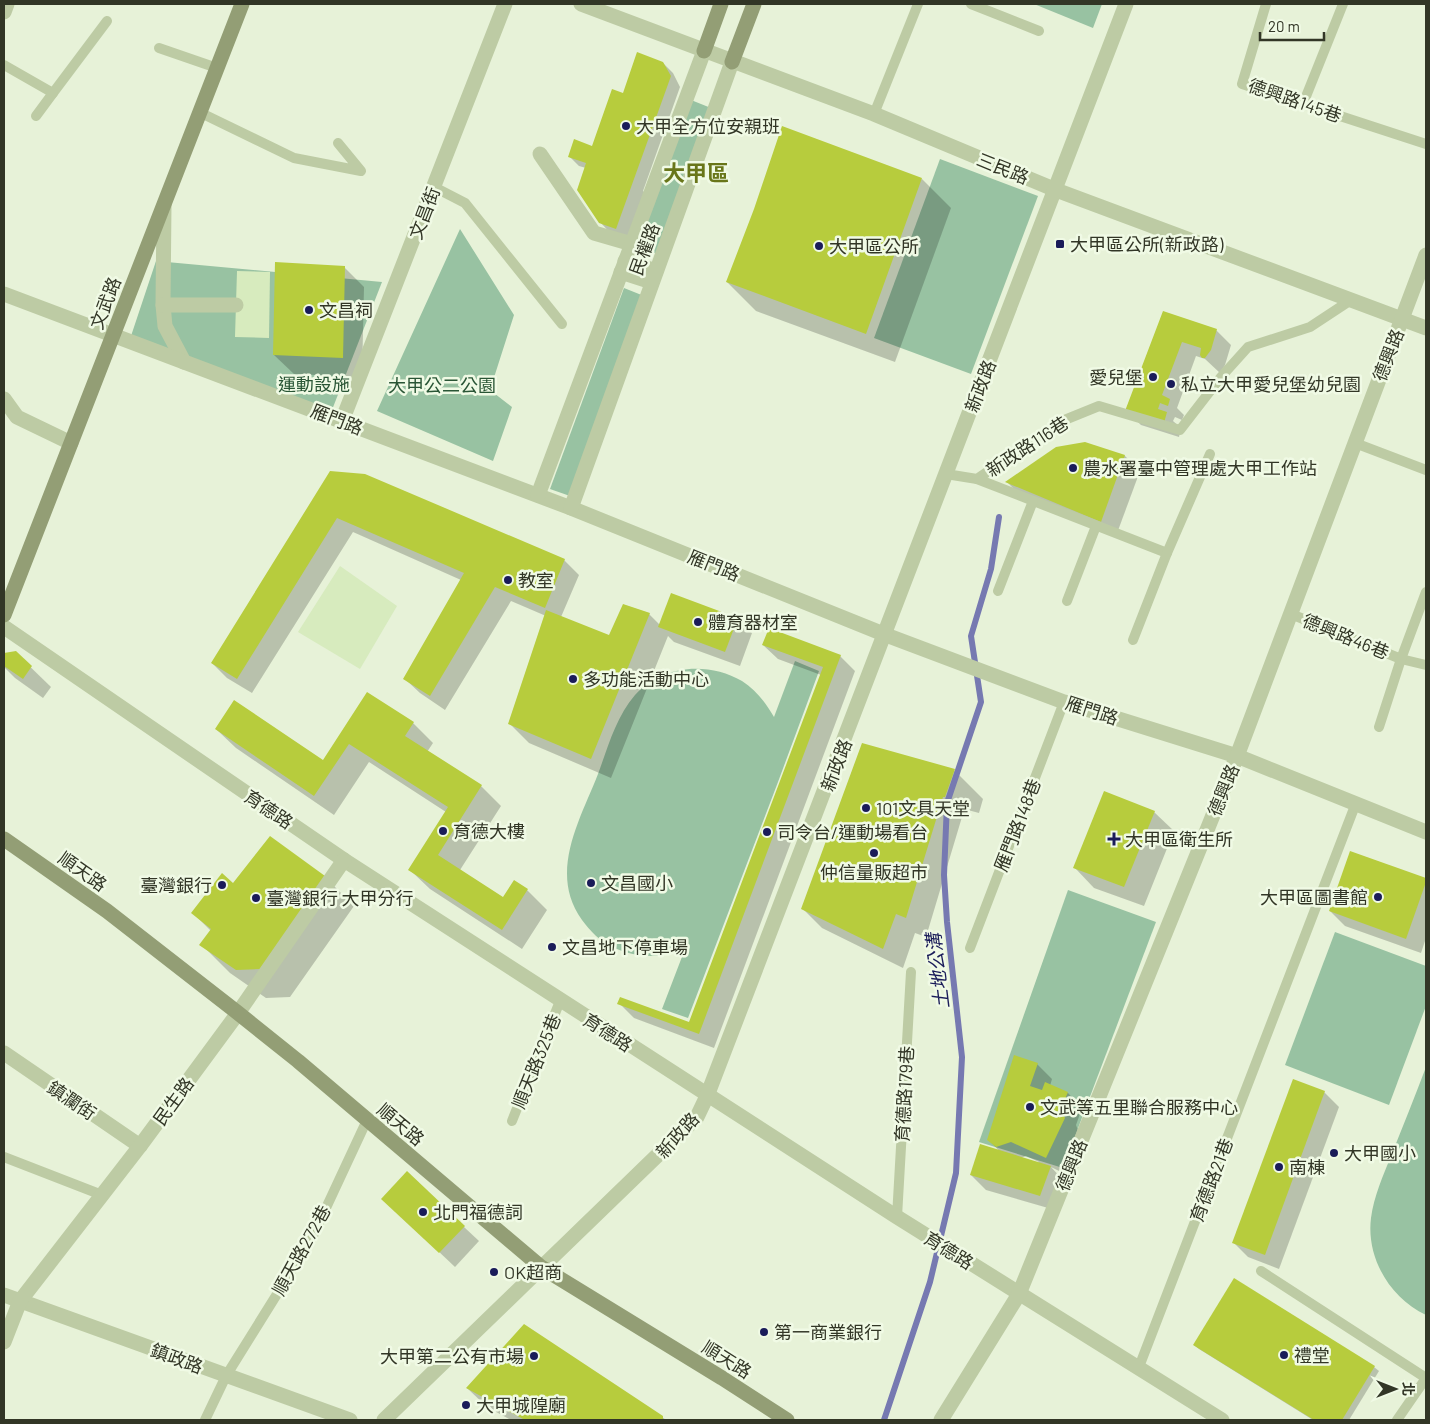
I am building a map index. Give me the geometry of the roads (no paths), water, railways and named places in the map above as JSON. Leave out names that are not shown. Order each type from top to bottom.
[{"type":"street","points":[[4,12],[7,4]]},
{"type":"street","name":"文武路","points":[[4,615],[242,4]]},
{"type":"street","name":"文昌街","points":[[342,422],[506,4]]},
{"type":"street","name":"三民路","points":[[582,4],[874,114],[1056,190],[1426,328]]},
{"type":"street","name":"民權路","points":[[538,495],[721,4]]},
{"type":"street","name":"民權路","points":[[571,508],[754,4]]},
{"type":"street","name":"新政路","points":[[384,1420],[697,1117],[708,1096],[1126,4]]},
{"type":"street","points":[[540,154],[594,233],[632,244]]},
{"type":"street","points":[[164,204],[165,326],[184,362]]},
{"type":"street","name":"德興路","points":[[940,1420],[1018,1294],[1237,756],[1402,319],[1425,263]]},
{"type":"street","points":[[623,267],[654,277]]},
{"type":"street","name":"雁門路","points":[[4,294],[538,495],[886,634],[1064,702],[1237,756],[1426,832]]},
{"type":"street","points":[[164,305],[236,305]]},
{"type":"street","points":[[4,399],[17,417],[71,443]]},
{"type":"street","name":"育德路","points":[[4,627],[344,860],[560,1001],[1018,1294],[1222,1420]]},
{"type":"street","name":"順天路","points":[[4,839],[107,911],[238,1012],[541,1267],[787,1420]]},
{"type":"street","name":"民生路","points":[[4,1342],[20,1301],[140,1146],[238,1012],[344,860]]},
{"type":"street","name":"鎮瀾街","points":[[4,1053],[140,1146]]},
{"type":"street","name":"鎮政路","points":[[4,1295],[350,1420]]},
{"type":"lane","points":[[874,114],[918,4]]},
{"type":"lane","points":[[971,4],[1039,31]]},
{"type":"lane","name":"德興路145巷","points":[[1266,4],[1242,84],[1426,144]]},
{"type":"lane","points":[[1303,104],[1343,4]]},
{"type":"lane","points":[[36,116],[107,21]]},
{"type":"lane","points":[[159,48],[217,68]]},
{"type":"lane","points":[[4,65],[53,93]]},
{"type":"lane","points":[[199,112],[294,158],[361,171],[338,143]]},
{"type":"lane","points":[[434,187],[465,203],[562,324]]},
{"type":"lane","name":"新政路116巷","points":[[977,479],[1062,421],[1099,406],[1180,430],[1220,377],[1248,347],[1310,328],[1351,300]]},
{"type":"lane","points":[[1355,443],[1426,470]]},
{"type":"lane","points":[[1133,640],[1167,553],[1210,454]]},
{"type":"lane","name":"新政路116巷","points":[[946,474],[977,479],[1167,553]]},
{"type":"lane","points":[[998,591],[1033,502]]},
{"type":"lane","points":[[1067,601],[1096,526]]},
{"type":"lane","name":"德興路46巷","points":[[1379,727],[1401,659],[1426,592]]},
{"type":"lane","name":"德興路46巷","points":[[1290,614],[1401,659],[1426,665]]},
{"type":"lane","name":"雁門路148巷","points":[[970,948],[1064,702]]},
{"type":"lane","name":"育德路21巷","points":[[1138,1367],[1356,803]]},
{"type":"lane","name":"育德路179巷","points":[[897,1216],[911,972]]},
{"type":"lane","name":"順天路325巷","points":[[512,1120],[560,1001]]},
{"type":"lane","name":"順天路272巷","points":[[205,1420],[226,1376],[312,1238],[367,1120]]},
{"type":"lane","points":[[4,1157],[102,1195]]},
{"type":"lane","points":[[1261,1271],[1426,1378],[1397,1420]]},
{"type":"waterway","name":"土地公溝","points":[[884,1420],[930,1282],[956,1173],[962,1057],[947,922],[944,875],[947,803],[981,702],[971,636],[991,569],[999,517]]},
{"type":"place","name":"大甲全方位安親班","points":[[626,126]]},
{"type":"place","name":"大甲區公所(新政路)","points":[[1060,244]]},
{"type":"place","name":"大甲區公所","points":[[819,246]]},
{"type":"place","name":"文昌祠","points":[[309,310]]},
{"type":"place","name":"愛兒堡","points":[[1153,377]]},
{"type":"place","name":"私立大甲愛兒堡幼兒園","points":[[1171,384]]},
{"type":"place","name":"農水署臺中管理處大甲工作站","points":[[1073,468]]},
{"type":"place","name":"教室","points":[[508,580]]},
{"type":"place","name":"體育器材室","points":[[698,622]]},
{"type":"place","name":"多功能活動中心","points":[[573,679]]},
{"type":"place","name":"101文具天堂","points":[[866,808]]},
{"type":"place","name":"育德大樓","points":[[443,831]]},
{"type":"place","name":"司令台/運動場看台","points":[[767,832]]},
{"type":"place","name":"大甲區衛生所","points":[[1114,839]]},
{"type":"place","name":"仲信量販超市","points":[[874,853]]},
{"type":"place","name":"文昌國小","points":[[591,883]]},
{"type":"place","name":"臺灣銀行","points":[[222,885]]},
{"type":"place","name":"大甲區圖書館","points":[[1378,897]]},
{"type":"place","name":"臺灣銀行 大甲分行","points":[[256,898]]},
{"type":"place","name":"文昌地下停車場","points":[[552,947]]},
{"type":"place","name":"文武等五里聯合服務中心","points":[[1030,1107]]},
{"type":"place","name":"大甲國小","points":[[1334,1153]]},
{"type":"place","name":"南棟","points":[[1279,1167]]},
{"type":"place","name":"北門福德詞","points":[[423,1212]]},
{"type":"place","name":"OK超商","points":[[494,1272]]},
{"type":"place","name":"第一商業銀行","points":[[764,1332]]},
{"type":"place","name":"禮堂","points":[[1284,1355]]},
{"type":"place","name":"大甲第二公有市場","points":[[534,1356]]},
{"type":"place","name":"大甲城隍廟","points":[[466,1405]]},
{"type":"district","name":"大甲區","points":[[696,172]]},
{"type":"park label","name":"運動設施","points":[[314,384]]},
{"type":"park label","name":"大甲公二公園","points":[[442,385]]}]
